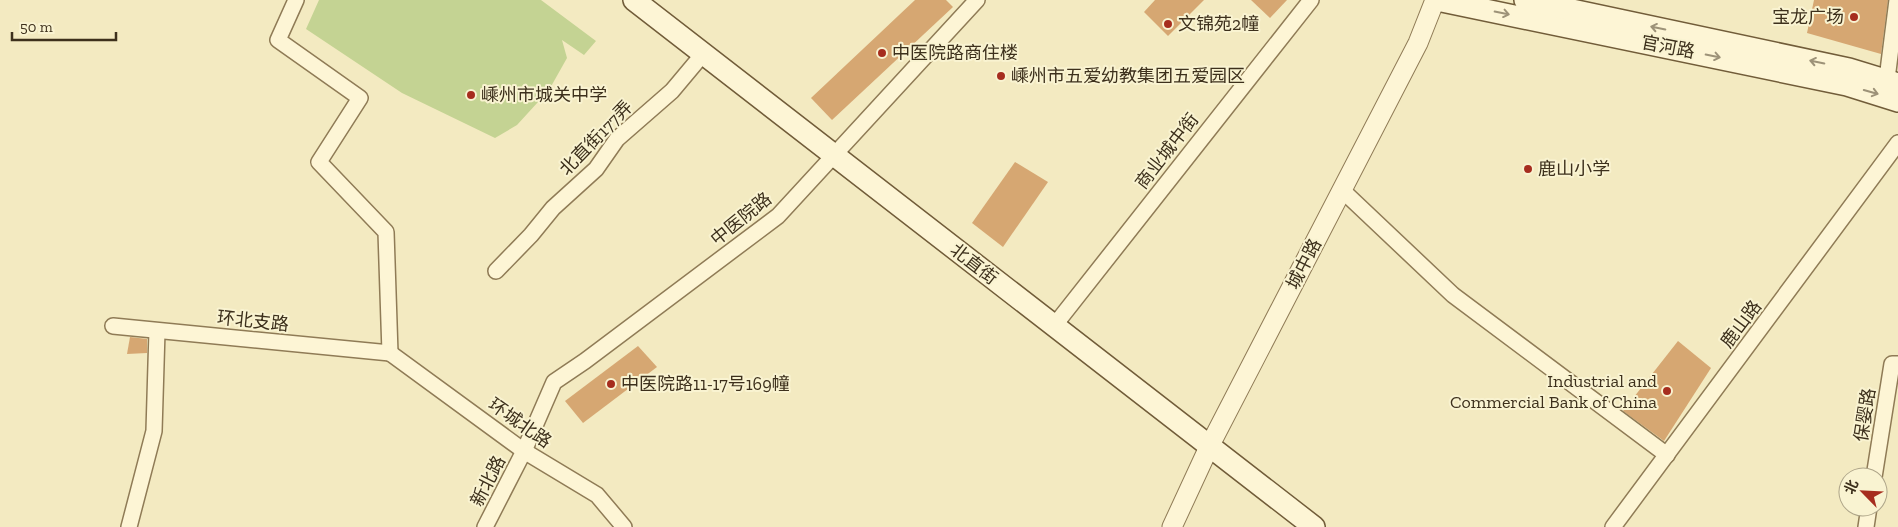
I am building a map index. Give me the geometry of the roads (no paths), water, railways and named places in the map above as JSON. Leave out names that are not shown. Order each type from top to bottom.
[{"type":"main road","name":"官河路","points":[[1436,0],[1847,85],[1898,101]]},
{"type":"main road","name":"官河路","points":[[1525,0],[1849,69],[1892,82]]},
{"type":"main road","name":"北直街","points":[[646,3],[703,54],[1314,527]]},
{"type":"street","points":[[296,0],[278,40],[360,98],[319,162],[386,232],[390,353]]},
{"type":"street","name":"中医院路","points":[[524,451],[554,382],[585,361],[778,216],[977,0]]},
{"type":"street","name":"商业城中街","points":[[1054,326],[1311,0]]},
{"type":"street","name":"城中路","points":[[1172,527],[1209,446],[1418,43],[1436,0]]},
{"type":"street","points":[[1892,82],[1897,0]]},
{"type":"street","name":"北直街177弄","points":[[496,271],[531,235],[553,208],[596,169],[617,138],[672,91],[703,54]]},
{"type":"street","name":"鹿山路","points":[[1613,527],[1898,143]]},
{"type":"street","points":[[1342,190],[1453,295],[1667,455]]},
{"type":"street","name":"环北支路","points":[[113,326],[390,353]]},
{"type":"street","points":[[129,527],[154,431],[157,331]]},
{"type":"street","name":"环城北路","points":[[390,353],[524,451],[597,495],[624,527]]},
{"type":"street","name":"保婴路","points":[[1876,467],[1892,364],[1898,364]]},
{"type":"street","name":"新北路","points":[[485,527],[524,451]]},
{"type":"place","name":"宝龙广场","points":[[1854,17]]},
{"type":"place","name":"文锦苑2幢","points":[[1168,24]]},
{"type":"place","name":"中医院路商住楼","points":[[882,53]]},
{"type":"place","name":"嵊州市五爱幼教集团五爱园区","points":[[1001,76]]},
{"type":"place","name":"嵊州市城关中学","points":[[471,95]]},
{"type":"place","name":"鹿山小学","points":[[1528,169]]},
{"type":"place","name":"中医院路11-17号169幢","points":[[611,384]]},
{"type":"place","name":"Industrial and Commercial Bank of China","points":[[1667,391]]}]
